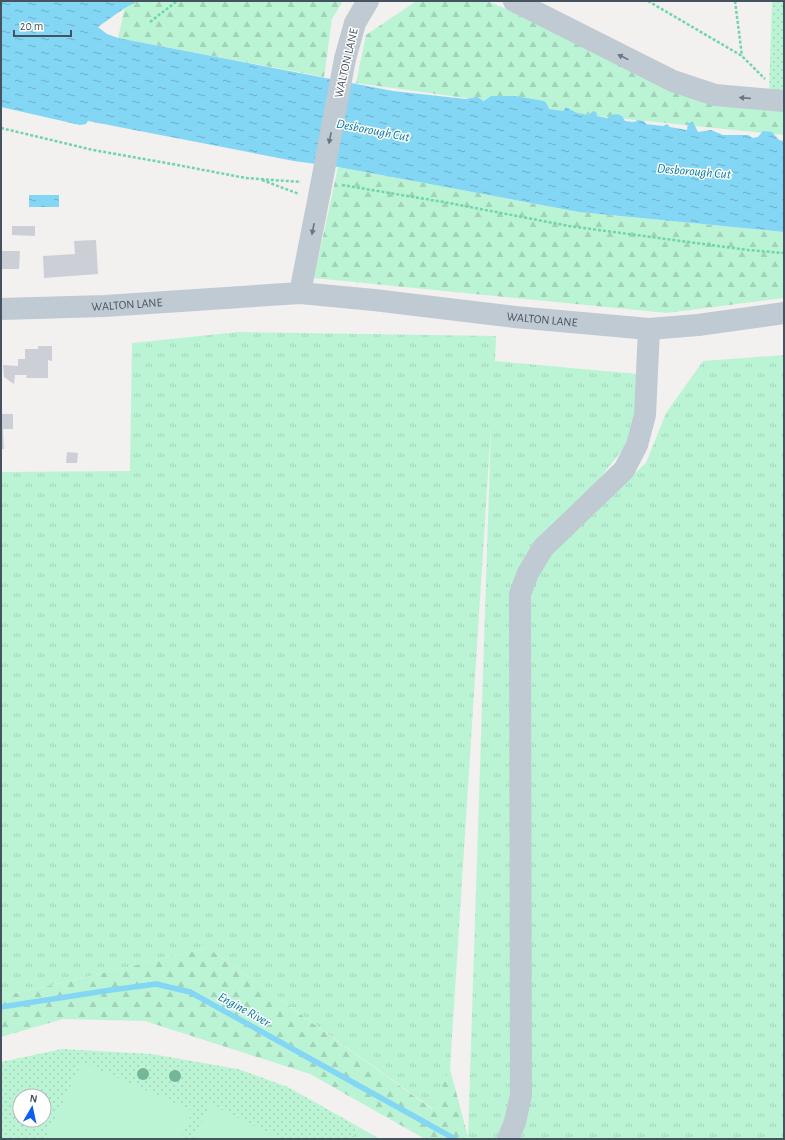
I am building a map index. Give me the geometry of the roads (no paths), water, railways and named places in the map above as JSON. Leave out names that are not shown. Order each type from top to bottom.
[{"type":"street","name":"WALTON LANE","points":[[300,293],[312,187],[355,23],[368,1]]},
{"type":"street","points":[[514,1],[673,81],[715,95],[784,101]]},
{"type":"street","name":"WALTON LANE","points":[[1,309],[105,306],[300,293],[374,300],[522,318],[649,329],[698,325],[784,313]]},
{"type":"street","points":[[508,1139],[515,1122],[521,1095],[520,594],[528,573],[543,548],[624,470],[638,445],[645,415],[649,329]]},
{"type":"water","name":"Desborough Cut","points":[[1,1],[138,1],[98,27],[107,34],[118,38],[393,91],[466,99],[477,97],[484,101],[491,96],[515,96],[544,101],[549,109],[563,111],[566,107],[577,113],[589,115],[593,111],[596,112],[597,116],[607,118],[618,114],[622,116],[625,121],[634,122],[638,120],[644,121],[646,124],[663,126],[667,124],[670,127],[687,130],[688,123],[693,122],[698,132],[711,130],[723,135],[748,135],[753,138],[758,137],[763,131],[772,132],[779,140],[784,141],[784,232],[579,212],[338,167],[294,161],[88,121],[86,124],[80,125],[1,107]]},
{"type":"water","points":[[29,195],[59,195],[59,207],[29,207]]},
{"type":"waterway","name":"Engine River","points":[[1,1007],[156,984],[190,992],[455,1139]]}]
